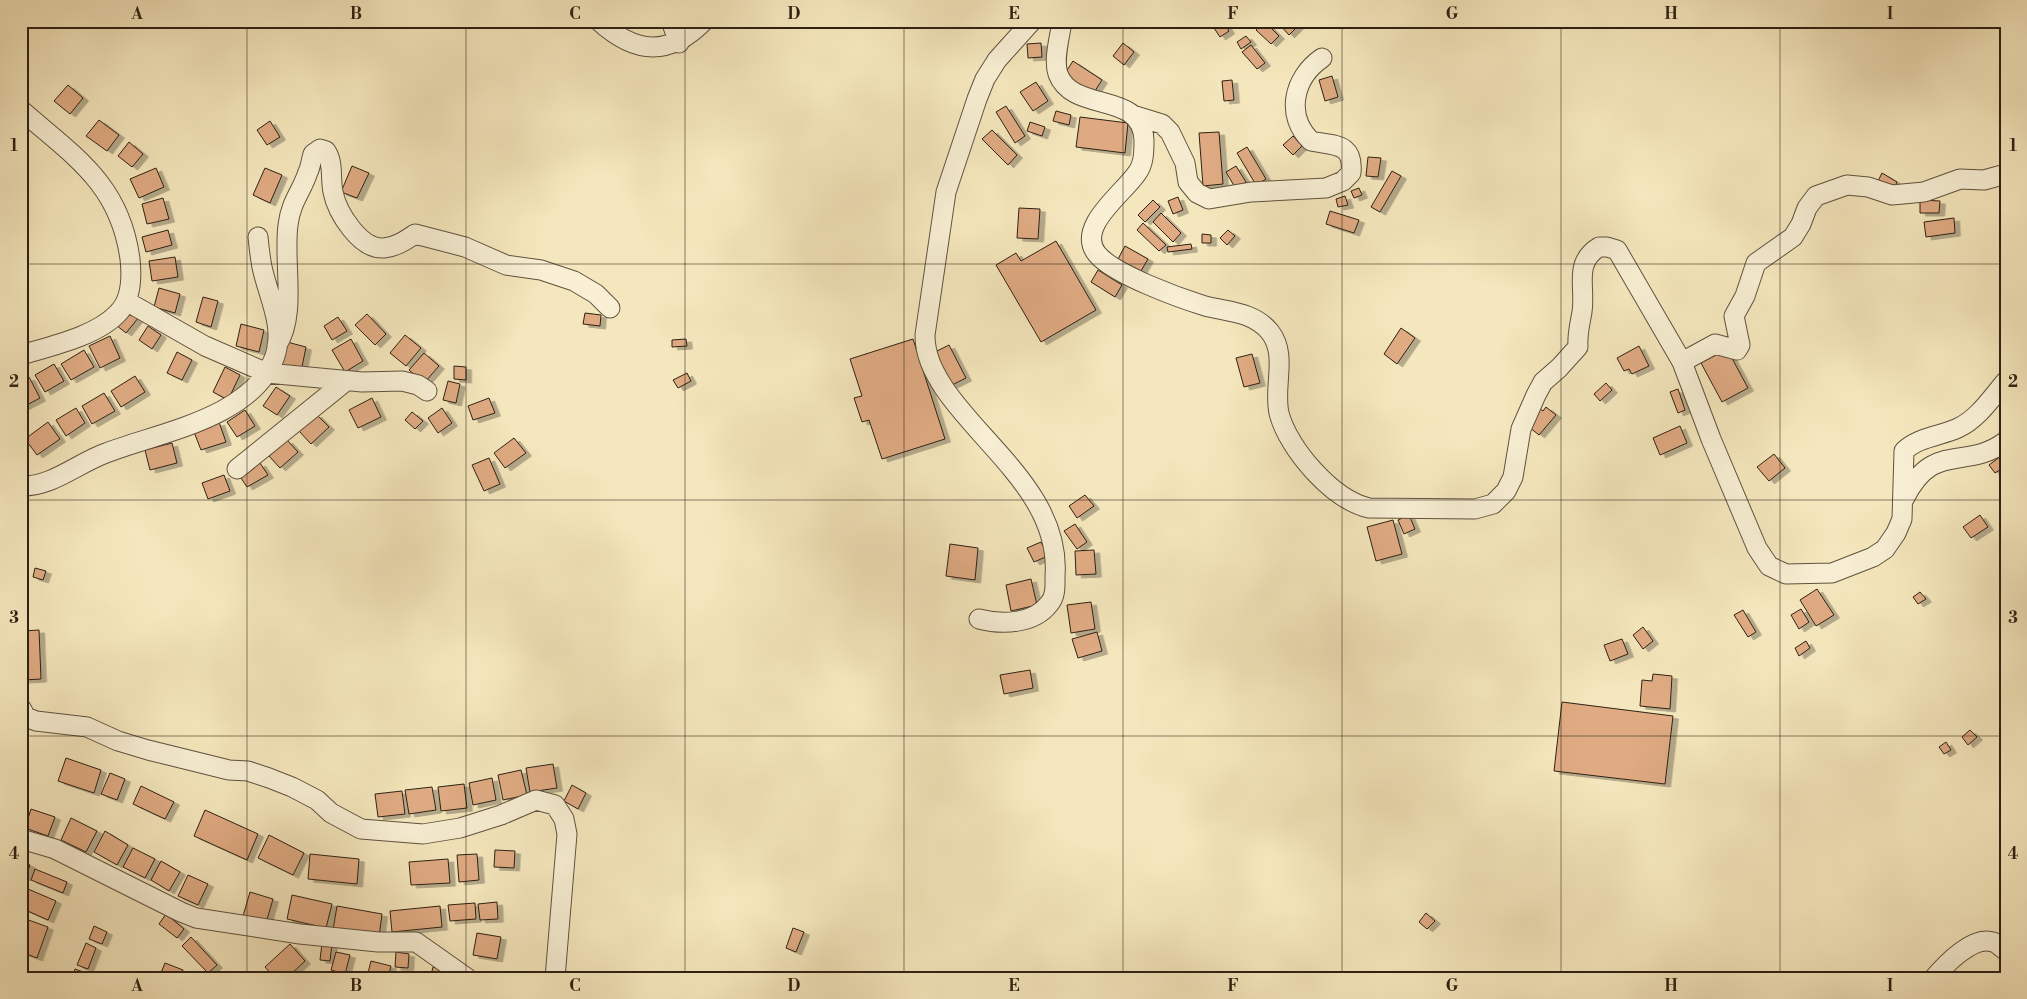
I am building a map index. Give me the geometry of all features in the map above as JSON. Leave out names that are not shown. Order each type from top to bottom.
[{"type":"street","points":[[599,21],[616,37],[651,48],[679,43],[704,21]]},
{"type":"street","points":[[671,21],[679,43]]},
{"type":"street","points":[[979,619],[992,622],[1008,621],[1032,618],[1043,612],[1054,598],[1056,568],[1052,540],[1042,513],[1019,478],[944,388],[931,367],[925,348],[925,335],[946,192],[977,99],[985,79],[997,60],[1032,21]]},
{"type":"street","points":[[1062,21],[1056,65],[1061,80],[1068,88],[1081,96],[1124,109],[1136,116],[1162,124],[1170,132],[1185,163],[1188,182],[1197,193],[1209,199],[1251,192],[1326,188],[1343,181],[1351,173],[1352,163],[1349,153],[1341,146],[1312,140],[1298,124],[1295,110],[1295,96],[1298,86],[1313,64],[1322,58]]},
{"type":"street","points":[[21,110],[94,174],[108,194],[127,238],[131,267],[130,289],[126,301],[118,313],[89,332],[21,355]]},
{"type":"street","points":[[1136,116],[1142,128],[1143,158],[1138,172],[1117,194],[1094,226],[1091,234],[1092,244],[1097,254],[1128,276],[1176,296],[1206,306],[1238,312],[1261,321],[1272,335],[1280,353],[1277,384],[1279,413],[1294,443],[1311,468],[1348,501],[1359,506],[1370,508],[1476,509],[1493,504],[1501,498],[1513,477],[1521,429],[1536,395],[1543,382],[1578,347],[1577,329],[1583,310],[1581,272],[1586,260],[1599,247],[1607,246],[1617,250],[1682,362],[1711,439],[1757,548],[1769,566],[1776,571],[1786,574],[1832,572],[1873,557],[1885,549],[1896,533],[1902,519],[1904,451],[1917,442],[1960,427],[1971,420],[2006,381]]},
{"type":"street","points":[[21,486],[50,480],[107,452],[205,418],[244,398],[267,373],[277,345],[283,335],[287,318],[287,248],[290,215],[296,195],[308,172],[313,154],[320,149],[326,151],[330,158],[332,190],[340,211],[347,224],[367,243],[382,248],[393,246],[415,234],[465,247],[506,264],[541,270],[581,283],[610,308]]},
{"type":"street","points":[[1682,362],[1715,344],[1737,350],[1740,345],[1734,316],[1746,296],[1756,263],[1793,237],[1801,224],[1807,208],[1816,196],[1847,185],[1868,187],[1892,195],[1924,192],[1960,179],[1984,180],[2006,174]]},
{"type":"street","points":[[258,237],[262,268],[276,317],[277,345]]},
{"type":"street","points":[[126,301],[205,346],[267,373],[346,381],[402,381],[418,385],[427,390]]},
{"type":"street","points":[[237,469],[346,381]]},
{"type":"street","points":[[1904,500],[1917,476],[1931,465],[1953,458],[1981,455],[2006,441]]},
{"type":"street","points":[[21,708],[26,717],[36,721],[87,727],[118,741],[148,750],[229,770],[248,771],[284,784],[317,800],[331,813],[360,829],[423,834],[468,826],[501,816],[536,800],[555,805],[564,819],[567,834],[555,978]]},
{"type":"street","points":[[21,839],[54,848],[180,912],[196,918],[300,934],[378,942],[416,942],[467,978]]},
{"type":"street","points":[[1934,978],[1951,959],[1978,942],[1992,941],[2006,951]]},
{"type":"building","points":[[1264,21],[1279,36],[1271,44],[1256,30]]},
{"type":"building","points":[[1280,21],[1295,21],[1299,25],[1289,35],[1278,23]]},
{"type":"building","points":[[1224,22],[1229,31],[1220,37],[1214,28]]},
{"type":"building","points":[[1246,36],[1251,42],[1241,49],[1237,42]]},
{"type":"building","points":[[1041,43],[1042,57],[1028,58],[1027,44]]},
{"type":"building","points":[[1123,43],[1134,52],[1124,65],[1113,56]]},
{"type":"building","points":[[1251,45],[1265,63],[1257,69],[1242,52]]},
{"type":"building","points":[[1073,61],[1102,80],[1093,94],[1064,75]]},
{"type":"building","points":[[1332,76],[1338,97],[1325,101],[1319,80]]},
{"type":"building","points":[[1232,80],[1234,100],[1224,101],[1222,81]]},
{"type":"building","points":[[1036,82],[1048,101],[1033,111],[1020,92]]},
{"type":"building","points":[[68,85],[83,98],[70,114],[54,101]]},
{"type":"building","points":[[1006,106],[1025,136],[1015,143],[996,112]]},
{"type":"building","points":[[1056,111],[1071,115],[1069,125],[1053,121]]},
{"type":"building","points":[[1080,117],[1128,123],[1125,153],[1076,147]]},
{"type":"building","points":[[99,120],[119,135],[107,151],[86,136]]},
{"type":"building","points":[[270,121],[280,137],[267,145],[257,130]]},
{"type":"building","points":[[1030,122],[1045,127],[1042,136],[1027,131]]},
{"type":"building","points":[[992,130],[1017,155],[1008,165],[982,139]]},
{"type":"building","points":[[1219,132],[1223,184],[1203,186],[1199,133]]},
{"type":"building","points":[[1293,136],[1302,146],[1293,155],[1283,145]]},
{"type":"building","points":[[129,142],[143,154],[132,167],[118,156]]},
{"type":"building","points":[[1247,147],[1266,179],[1256,185],[1237,153]]},
{"type":"building","points":[[1368,157],[1381,158],[1378,177],[1366,176]]},
{"type":"building","points":[[352,166],[369,173],[357,198],[341,192]]},
{"type":"building","points":[[1236,166],[1246,182],[1236,189],[1226,172]]},
{"type":"building","points":[[156,168],[164,187],[139,198],[130,179]]},
{"type":"building","points":[[265,168],[282,175],[270,203],[253,195]]},
{"type":"building","points":[[1392,171],[1401,176],[1380,212],[1371,207]]},
{"type":"building","points":[[1882,173],[1897,182],[1893,190],[1878,181]]},
{"type":"building","points":[[1359,188],[1362,195],[1354,198],[1351,191]]},
{"type":"building","points":[[1345,196],[1348,205],[1338,207],[1336,199]]},
{"type":"building","points":[[1178,197],[1183,210],[1173,214],[1168,201]]},
{"type":"building","points":[[163,198],[169,219],[147,224],[142,204]]},
{"type":"building","points":[[1153,200],[1160,207],[1145,222],[1138,215]]},
{"type":"building","points":[[1920,200],[1940,201],[1939,213],[1920,213]]},
{"type":"building","points":[[1019,208],[1040,209],[1038,239],[1017,238]]},
{"type":"building","points":[[1330,211],[1359,220],[1354,233],[1326,224]]},
{"type":"building","points":[[1161,213],[1181,233],[1173,242],[1153,222]]},
{"type":"building","points":[[1954,218],[1955,233],[1926,237],[1924,222]]},
{"type":"building","points":[[1143,223],[1166,245],[1159,251],[1137,230]]},
{"type":"building","points":[[168,230],[172,245],[146,252],[142,237]]},
{"type":"building","points":[[1228,230],[1235,236],[1227,245],[1220,238]]},
{"type":"building","points":[[1202,234],[1211,235],[1211,243],[1202,243]]},
{"type":"building","points":[[1056,241],[1096,310],[1041,342],[996,265],[1016,253],[1021,261]]},
{"type":"building","points":[[1191,244],[1192,249],[1168,252],[1167,247]]},
{"type":"building","points":[[1125,246],[1148,259],[1141,271],[1118,259]]},
{"type":"building","points":[[175,257],[178,277],[152,281],[149,261]]},
{"type":"building","points":[[1098,270],[1122,285],[1115,297],[1091,282]]},
{"type":"building","points":[[159,288],[180,294],[175,313],[154,307]]},
{"type":"building","points":[[203,297],[218,301],[211,327],[196,322]]},
{"type":"building","points":[[128,309],[139,317],[126,333],[116,325]]},
{"type":"building","points":[[585,313],[601,315],[600,326],[583,324]]},
{"type":"building","points":[[367,314],[386,334],[375,345],[355,325]]},
{"type":"building","points":[[338,317],[347,331],[332,340],[324,326]]},
{"type":"building","points":[[241,324],[264,330],[259,352],[236,346]]},
{"type":"building","points":[[148,326],[161,335],[152,349],[139,340]]},
{"type":"building","points":[[1401,328],[1415,338],[1397,364],[1384,354]]},
{"type":"building","points":[[405,335],[421,348],[406,366],[390,353]]},
{"type":"building","points":[[110,336],[120,358],[100,368],[89,346]]},
{"type":"building","points":[[351,339],[363,361],[345,372],[332,350]]},
{"type":"building","points":[[686,339],[687,346],[672,347],[672,340]]},
{"type":"building","points":[[913,339],[945,439],[882,459],[869,420],[862,422],[854,398],[862,396],[850,359]]},
{"type":"building","points":[[287,342],[306,347],[301,372],[281,367]]},
{"type":"building","points":[[949,345],[966,378],[948,387],[931,354]]},
{"type":"building","points":[[1639,346],[1649,366],[1632,374],[1629,369],[1624,371],[1617,358]]},
{"type":"building","points":[[1727,349],[1748,388],[1722,402],[1701,363]]},
{"type":"building","points":[[84,350],[94,367],[71,380],[61,364]]},
{"type":"building","points":[[177,352],[192,360],[182,380],[167,373]]},
{"type":"building","points":[[424,353],[439,366],[424,383],[409,370]]},
{"type":"building","points":[[1252,354],[1260,383],[1244,387],[1236,358]]},
{"type":"building","points":[[54,364],[64,381],[45,392],[35,375]]},
{"type":"building","points":[[454,366],[466,367],[466,380],[454,379]]},
{"type":"building","points":[[225,367],[240,375],[228,400],[213,392]]},
{"type":"building","points":[[687,373],[691,381],[678,388],[673,380]]},
{"type":"building","points":[[135,376],[145,392],[121,407],[111,391]]},
{"type":"building","points":[[29,377],[40,398],[21,408],[21,381]]},
{"type":"building","points":[[448,381],[460,384],[456,403],[443,400]]},
{"type":"building","points":[[1606,383],[1612,390],[1600,401],[1594,394]]},
{"type":"building","points":[[276,387],[290,396],[277,415],[263,406]]},
{"type":"building","points":[[1678,389],[1685,410],[1678,413],[1670,392]]},
{"type":"building","points":[[104,393],[115,411],[92,424],[82,406]]},
{"type":"building","points":[[372,398],[381,417],[358,428],[349,410]]},
{"type":"building","points":[[489,398],[495,413],[473,420],[468,406]]},
{"type":"building","points":[[1538,407],[1543,411],[1546,407],[1556,415],[1539,435],[1529,427]]},
{"type":"building","points":[[76,408],[85,423],[66,436],[56,420]]},
{"type":"building","points":[[442,408],[452,423],[438,433],[428,418]]},
{"type":"building","points":[[245,410],[255,426],[237,437],[227,422]]},
{"type":"building","points":[[412,412],[423,421],[415,429],[405,420]]},
{"type":"building","points":[[316,414],[329,427],[311,444],[299,431]]},
{"type":"building","points":[[48,422],[60,439],[37,455],[25,439]]},
{"type":"building","points":[[219,422],[226,442],[201,450],[194,432]]},
{"type":"building","points":[[1680,426],[1687,443],[1660,455],[1653,438]]},
{"type":"building","points":[[514,438],[526,453],[505,468],[494,453]]},
{"type":"building","points":[[287,440],[298,452],[280,468],[269,456]]},
{"type":"building","points":[[172,443],[177,463],[150,470],[145,450]]},
{"type":"building","points":[[1774,454],[1785,468],[1769,481],[1757,467]]},
{"type":"building","points":[[2001,456],[2006,466],[1995,473],[1989,465]]},
{"type":"building","points":[[489,458],[500,484],[484,491],[472,465]]},
{"type":"building","points":[[260,463],[268,475],[247,487],[239,475]]},
{"type":"building","points":[[224,475],[230,491],[208,499],[202,483]]},
{"type":"building","points":[[1085,495],[1094,506],[1077,518],[1069,506]]},
{"type":"building","points":[[1409,515],[1415,529],[1404,534],[1398,520]]},
{"type":"building","points":[[1980,515],[1988,527],[1971,538],[1963,527]]},
{"type":"building","points":[[1393,520],[1402,554],[1376,561],[1367,527]]},
{"type":"building","points":[[1075,524],[1087,542],[1077,549],[1064,531]]},
{"type":"building","points":[[1041,542],[1048,556],[1034,562],[1027,548]]},
{"type":"building","points":[[950,544],[978,548],[975,580],[946,576]]},
{"type":"building","points":[[1094,550],[1096,574],[1076,575],[1075,551]]},
{"type":"building","points":[[35,568],[46,571],[43,580],[33,577]]},
{"type":"building","points":[[1031,579],[1037,605],[1011,611],[1006,585]]},
{"type":"building","points":[[1817,589],[1834,615],[1816,626],[1800,600]]},
{"type":"building","points":[[1920,592],[1926,599],[1918,604],[1913,597]]},
{"type":"building","points":[[1091,602],[1095,629],[1071,633],[1067,605]]},
{"type":"building","points":[[1801,609],[1809,622],[1799,629],[1791,615]]},
{"type":"building","points":[[1743,610],[1756,632],[1748,637],[1734,615]]},
{"type":"building","points":[[1643,627],[1653,641],[1643,649],[1633,635]]},
{"type":"building","points":[[39,630],[41,679],[24,680],[22,631]]},
{"type":"building","points":[[1097,632],[1102,651],[1078,658],[1072,639]]},
{"type":"building","points":[[1622,639],[1628,654],[1610,661],[1604,645]]},
{"type":"building","points":[[1806,641],[1810,648],[1799,656],[1795,648]]},
{"type":"building","points":[[1030,670],[1033,688],[1004,694],[1000,675]]},
{"type":"building","points":[[1653,674],[1672,676],[1670,709],[1640,706],[1642,680],[1652,681]]},
{"type":"building","points":[[1562,702],[1673,716],[1665,784],[1554,771]]},
{"type":"building","points":[[1970,730],[1977,737],[1968,745],[1962,737]]},
{"type":"building","points":[[1946,742],[1951,750],[1944,754],[1939,747]]},
{"type":"building","points":[[66,758],[101,770],[94,793],[58,781]]},
{"type":"building","points":[[553,764],[557,788],[530,792],[526,768]]},
{"type":"building","points":[[521,770],[527,795],[503,800],[498,775]]},
{"type":"building","points":[[110,773],[125,779],[117,800],[101,794]]},
{"type":"building","points":[[492,778],[496,800],[473,805],[469,783]]},
{"type":"building","points":[[464,784],[467,808],[441,811],[438,787]]},
{"type":"building","points":[[572,785],[586,793],[578,809],[564,801]]},
{"type":"building","points":[[141,786],[174,802],[165,819],[133,804]]},
{"type":"building","points":[[432,787],[436,810],[409,814],[405,790]]},
{"type":"building","points":[[402,791],[405,814],[378,817],[375,794]]},
{"type":"building","points":[[31,809],[55,817],[48,836],[25,828]]},
{"type":"building","points":[[205,810],[258,834],[247,860],[194,836]]},
{"type":"building","points":[[71,818],[97,831],[86,852],[61,840]]},
{"type":"building","points":[[105,831],[128,845],[117,865],[94,852]]},
{"type":"building","points":[[269,835],[304,853],[293,875],[258,858]]},
{"type":"building","points":[[133,848],[155,859],[145,878],[123,867]]},
{"type":"building","points":[[495,850],[515,851],[514,868],[494,867]]},
{"type":"building","points":[[310,854],[359,859],[357,884],[308,879]]},
{"type":"building","points":[[477,854],[479,880],[459,882],[457,855]]},
{"type":"building","points":[[448,859],[450,883],[411,885],[409,862]]},
{"type":"building","points":[[21,861],[30,865],[25,878],[21,877]]},
{"type":"building","points":[[161,861],[180,872],[169,891],[151,880]]},
{"type":"building","points":[[35,869],[67,882],[63,893],[31,880]]},
{"type":"building","points":[[188,875],[208,884],[198,905],[178,896]]},
{"type":"building","points":[[21,886],[56,901],[48,920],[21,908]]},
{"type":"building","points":[[250,892],[273,899],[266,923],[243,916]]},
{"type":"building","points":[[292,895],[332,904],[326,928],[287,919]]},
{"type":"building","points":[[497,902],[498,919],[480,920],[478,904]]},
{"type":"building","points":[[475,903],[476,919],[450,921],[448,905]]},
{"type":"building","points":[[337,906],[382,914],[379,937],[333,930]]},
{"type":"building","points":[[440,906],[442,927],[392,932],[390,911]]},
{"type":"building","points":[[1426,913],[1435,921],[1427,929],[1419,922]]},
{"type":"building","points":[[166,914],[184,929],[177,938],[159,924]]},
{"type":"building","points":[[23,918],[48,927],[37,958],[21,952]]},
{"type":"building","points":[[94,926],[107,932],[102,944],[89,939]]},
{"type":"building","points":[[793,928],[804,932],[796,952],[786,948]]},
{"type":"building","points":[[477,933],[501,937],[497,959],[473,955]]},
{"type":"building","points":[[191,937],[217,965],[208,973],[182,946]]},
{"type":"building","points":[[86,943],[96,948],[88,969],[77,965]]},
{"type":"building","points":[[322,943],[332,944],[330,961],[320,960]]},
{"type":"building","points":[[290,944],[305,961],[287,978],[275,978],[265,967]]},
{"type":"building","points":[[336,952],[350,955],[345,974],[331,970]]},
{"type":"building","points":[[396,952],[409,954],[408,968],[395,967]]},
{"type":"building","points":[[371,961],[391,966],[388,978],[367,977]]},
{"type":"building","points":[[165,963],[183,970],[180,978],[159,978]]},
{"type":"building","points":[[433,967],[447,971],[445,978],[422,978],[424,973],[431,975]]},
{"type":"building","points":[[75,969],[89,974],[88,978],[72,978]]}]
